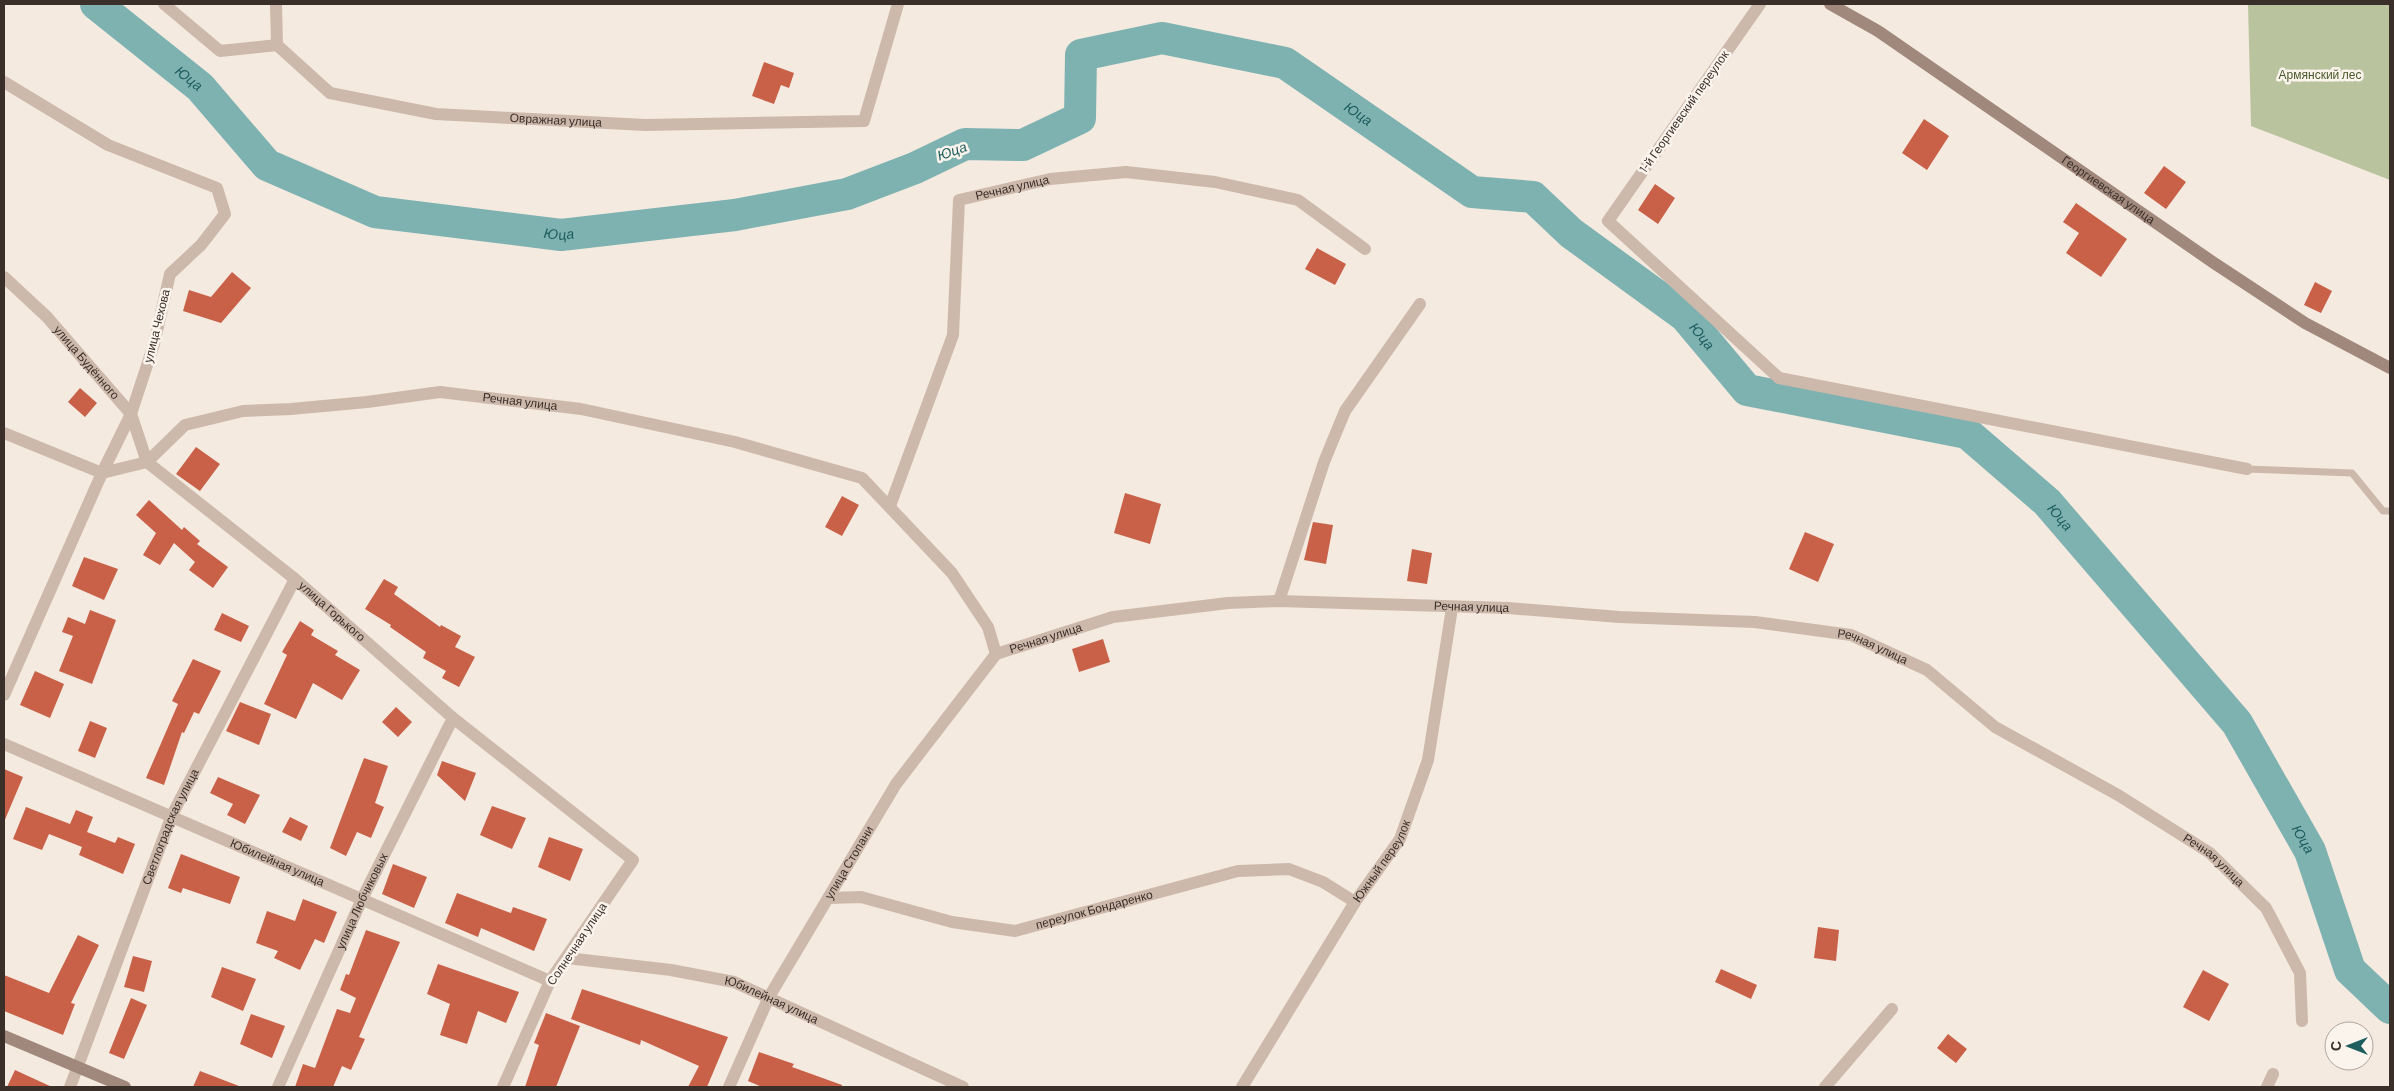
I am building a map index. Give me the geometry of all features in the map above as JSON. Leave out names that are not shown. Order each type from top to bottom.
[{"type":"main road","name":"Георгиевская улица","points":[[1830,4],[1878,31],[2205,257],[2305,323],[2390,368]]},
{"type":"main road","points":[[4,1036],[125,1087]]},
{"type":"street","points":[[164,4],[220,51],[276,45],[276,4]]},
{"type":"street","name":"Овражная улица","points":[[276,45],[330,93],[436,114],[645,125],[864,121],[898,4]]},
{"type":"street","name":"1-й Георгиевский переулок","points":[[1760,4],[1608,221],[1779,378],[2247,469]]},
{"type":"street","name":"улица Чехова","points":[[4,82],[108,145],[217,188],[225,214],[201,245],[170,274],[154,344],[131,414],[102,473],[4,695]]},
{"type":"street","name":"Речная улица","points":[[890,506],[953,335],[959,200],[1050,179],[1126,172],[1215,182],[1298,200],[1365,249]]},
{"type":"street","name":"улица Будённого","points":[[4,277],[47,317],[131,414],[147,462]]},
{"type":"street","points":[[1279,601],[1324,462],[1345,411],[1420,304]]},
{"type":"street","name":"Речная улица","points":[[147,462],[185,425],[242,411],[348,404],[440,392],[581,409],[735,442],[862,478],[952,573],[988,627],[996,654],[1113,617],[1228,603],[1279,601],[1452,608],[1508,608],[1619,617],[1754,622],[1851,636],[1927,670],[1995,727],[2118,795],[2210,853],[2266,908],[2300,972],[2302,1021]]},
{"type":"street","points":[[4,433],[102,473],[147,462]]},
{"type":"street","name":"улица Горького","points":[[147,462],[295,579],[452,718],[633,860]]},
{"type":"street","name":"Светлоградская улица","points":[[70,1087],[79,1068],[172,815],[295,579]]},
{"type":"street","name":"Южный переулок","points":[[1242,1087],[1355,902],[1400,839],[1428,760],[1452,608]]},
{"type":"street","name":"улица Стопани","points":[[729,1087],[769,997],[896,784],[996,654]]},
{"type":"street","name":"улица Любчиковых","points":[[278,1087],[362,898],[452,718]]},
{"type":"street","name":"Юбилейная улица","points":[[4,744],[550,980]]},
{"type":"street","name":"Солнечная улица","points":[[503,1087],[550,980],[633,860]]},
{"type":"street","name":"переулок Бондаренко","points":[[829,898],[861,897],[952,922],[1015,931],[1238,871],[1289,869],[1323,882],[1355,902]]},
{"type":"street","name":"Юбилейная улица","points":[[567,958],[670,970],[734,982],[962,1087]]},
{"type":"street","points":[[1825,1087],[1892,1008]]},
{"type":"street","points":[[2267,1087],[2273,1074]]},
{"type":"lane","points":[[2247,469],[2352,473],[2383,511],[2390,511]]},
{"type":"green space","name":"Армянский лес","points":[[2248,4],[2390,4],[2390,180],[2251,126]]},
{"type":"building","points":[[764,62],[794,73],[789,88],[781,85],[774,104],[752,96]]},
{"type":"building","points":[[1924,119],[1949,136],[1927,170],[1902,153]]},
{"type":"building","points":[[2164,166],[2186,182],[2166,209],[2144,193]]},
{"type":"building","points":[[1655,184],[1675,198],[1658,224],[1638,210]]},
{"type":"building","points":[[2076,203],[2127,239],[2101,277],[2066,253],[2079,233],[2063,222]]},
{"type":"building","points":[[1317,248],[1346,264],[1335,285],[1305,269]]},
{"type":"building","points":[[232,272],[251,288],[221,323],[183,311],[189,290],[211,297]]},
{"type":"building","points":[[2315,282],[2332,291],[2321,313],[2304,305]]},
{"type":"building","points":[[80,388],[97,403],[85,417],[68,402]]},
{"type":"building","points":[[196,447],[220,464],[200,491],[176,474]]},
{"type":"building","points":[[1125,493],[1161,504],[1150,544],[1114,533]]},
{"type":"building","points":[[842,496],[859,505],[842,536],[825,527]]},
{"type":"building","points":[[149,500],[182,530],[184,527],[200,541],[197,544],[228,567],[213,588],[189,570],[195,562],[174,543],[160,565],[143,555],[156,533],[136,515]]},
{"type":"building","points":[[1313,522],[1333,525],[1326,564],[1304,560]]},
{"type":"building","points":[[1805,532],[1834,544],[1818,582],[1789,569]]},
{"type":"building","points":[[1412,549],[1432,553],[1427,584],[1407,581]]},
{"type":"building","points":[[84,557],[118,569],[104,600],[72,586]]},
{"type":"building","points":[[384,579],[398,587],[394,594],[440,627],[441,625],[461,636],[455,647],[475,657],[459,687],[442,678],[446,671],[423,658],[426,652],[390,627],[391,625],[365,609]]},
{"type":"building","points":[[90,610],[116,620],[92,684],[59,671],[73,636],[62,632],[68,617],[85,624]]},
{"type":"building","points":[[222,613],[249,626],[241,642],[214,630]]},
{"type":"building","points":[[300,621],[314,630],[311,635],[338,651],[335,655],[360,670],[342,700],[313,683],[296,719],[264,704],[287,655],[282,652]]},
{"type":"building","points":[[1103,639],[1110,662],[1079,672],[1072,649]]},
{"type":"building","points":[[193,659],[221,671],[199,714],[194,712],[184,733],[182,732],[164,785],[146,778],[178,704],[172,701]]},
{"type":"building","points":[[35,671],[64,684],[50,718],[20,705]]},
{"type":"building","points":[[240,702],[271,714],[259,745],[226,731]]},
{"type":"building","points":[[396,707],[412,722],[398,737],[382,722]]},
{"type":"building","points":[[90,721],[107,728],[95,758],[78,751]]},
{"type":"building","points":[[364,758],[388,766],[375,803],[384,807],[371,838],[357,832],[346,856],[330,848]]},
{"type":"building","points":[[442,761],[476,773],[465,801],[437,775]]},
{"type":"building","points":[[4,769],[23,777],[4,822]]},
{"type":"building","points":[[218,777],[260,795],[245,824],[227,815],[233,804],[210,793]]},
{"type":"building","points":[[492,806],[526,818],[512,849],[480,835]]},
{"type":"building","points":[[26,807],[70,824],[76,810],[93,817],[87,832],[115,843],[118,837],[135,844],[123,874],[79,855],[82,847],[49,834],[42,850],[13,839]]},
{"type":"building","points":[[290,817],[308,826],[301,841],[282,832]]},
{"type":"building","points":[[549,837],[583,849],[570,881],[538,867]]},
{"type":"building","points":[[181,854],[240,877],[230,904],[183,888],[181,893],[168,888]]},
{"type":"building","points":[[393,864],[427,877],[414,908],[382,894]]},
{"type":"building","points":[[457,893],[511,913],[513,907],[547,919],[534,951],[481,928],[478,937],[445,923]]},
{"type":"building","points":[[303,899],[337,912],[324,943],[315,939],[300,970],[274,958],[278,951],[256,943],[267,911],[295,921]]},
{"type":"building","points":[[1818,927],[1839,930],[1836,961],[1814,958]]},
{"type":"building","points":[[366,930],[400,942],[359,1037],[365,1039],[351,1070],[342,1066],[333,1087],[295,1087],[303,1064],[315,1068],[337,1009],[350,1013],[356,998],[340,990],[346,974],[349,975]]},
{"type":"building","points":[[78,935],[99,945],[71,1003],[75,1004],[63,1035],[4,1011],[4,975],[49,993]]},
{"type":"building","points":[[133,956],[152,961],[144,992],[124,987]]},
{"type":"building","points":[[438,964],[519,992],[506,1023],[478,1011],[467,1044],[440,1035],[450,1004],[427,994]]},
{"type":"building","points":[[222,967],[256,979],[243,1011],[211,997]]},
{"type":"building","points":[[1721,969],[1757,985],[1751,999],[1715,982]]},
{"type":"building","points":[[2203,970],[2229,984],[2209,1021],[2183,1007]]},
{"type":"building","points":[[582,989],[728,1037],[707,1087],[688,1087],[699,1066],[641,1040],[640,1045],[571,1019]]},
{"type":"building","points":[[131,998],[147,1005],[124,1059],[109,1053]]},
{"type":"building","points":[[546,1013],[580,1026],[556,1087],[525,1087],[539,1045],[534,1043]]},
{"type":"building","points":[[251,1014],[285,1026],[272,1058],[240,1044]]},
{"type":"building","points":[[1948,1034],[1967,1049],[1956,1063],[1937,1048]]},
{"type":"building","points":[[759,1052],[794,1064],[792,1067],[842,1085],[842,1087],[762,1087],[748,1081]]},
{"type":"building","points":[[15,1070],[52,1087],[7,1087]]},
{"type":"building","points":[[200,1071],[239,1086],[239,1087],[193,1087]]},
{"type":"waterway","name":"Юца","points":[[96,4],[200,87],[267,165],[375,212],[561,235],[735,215],[847,194],[915,168],[965,144],[1023,145],[1080,118],[1081,55],[1162,38],[1285,63],[1472,192],[1533,197],[1571,233],[1685,316],[1747,390],[1967,433],[2047,502],[2237,723],[2310,851],[2350,970],[2390,1008]]}]
